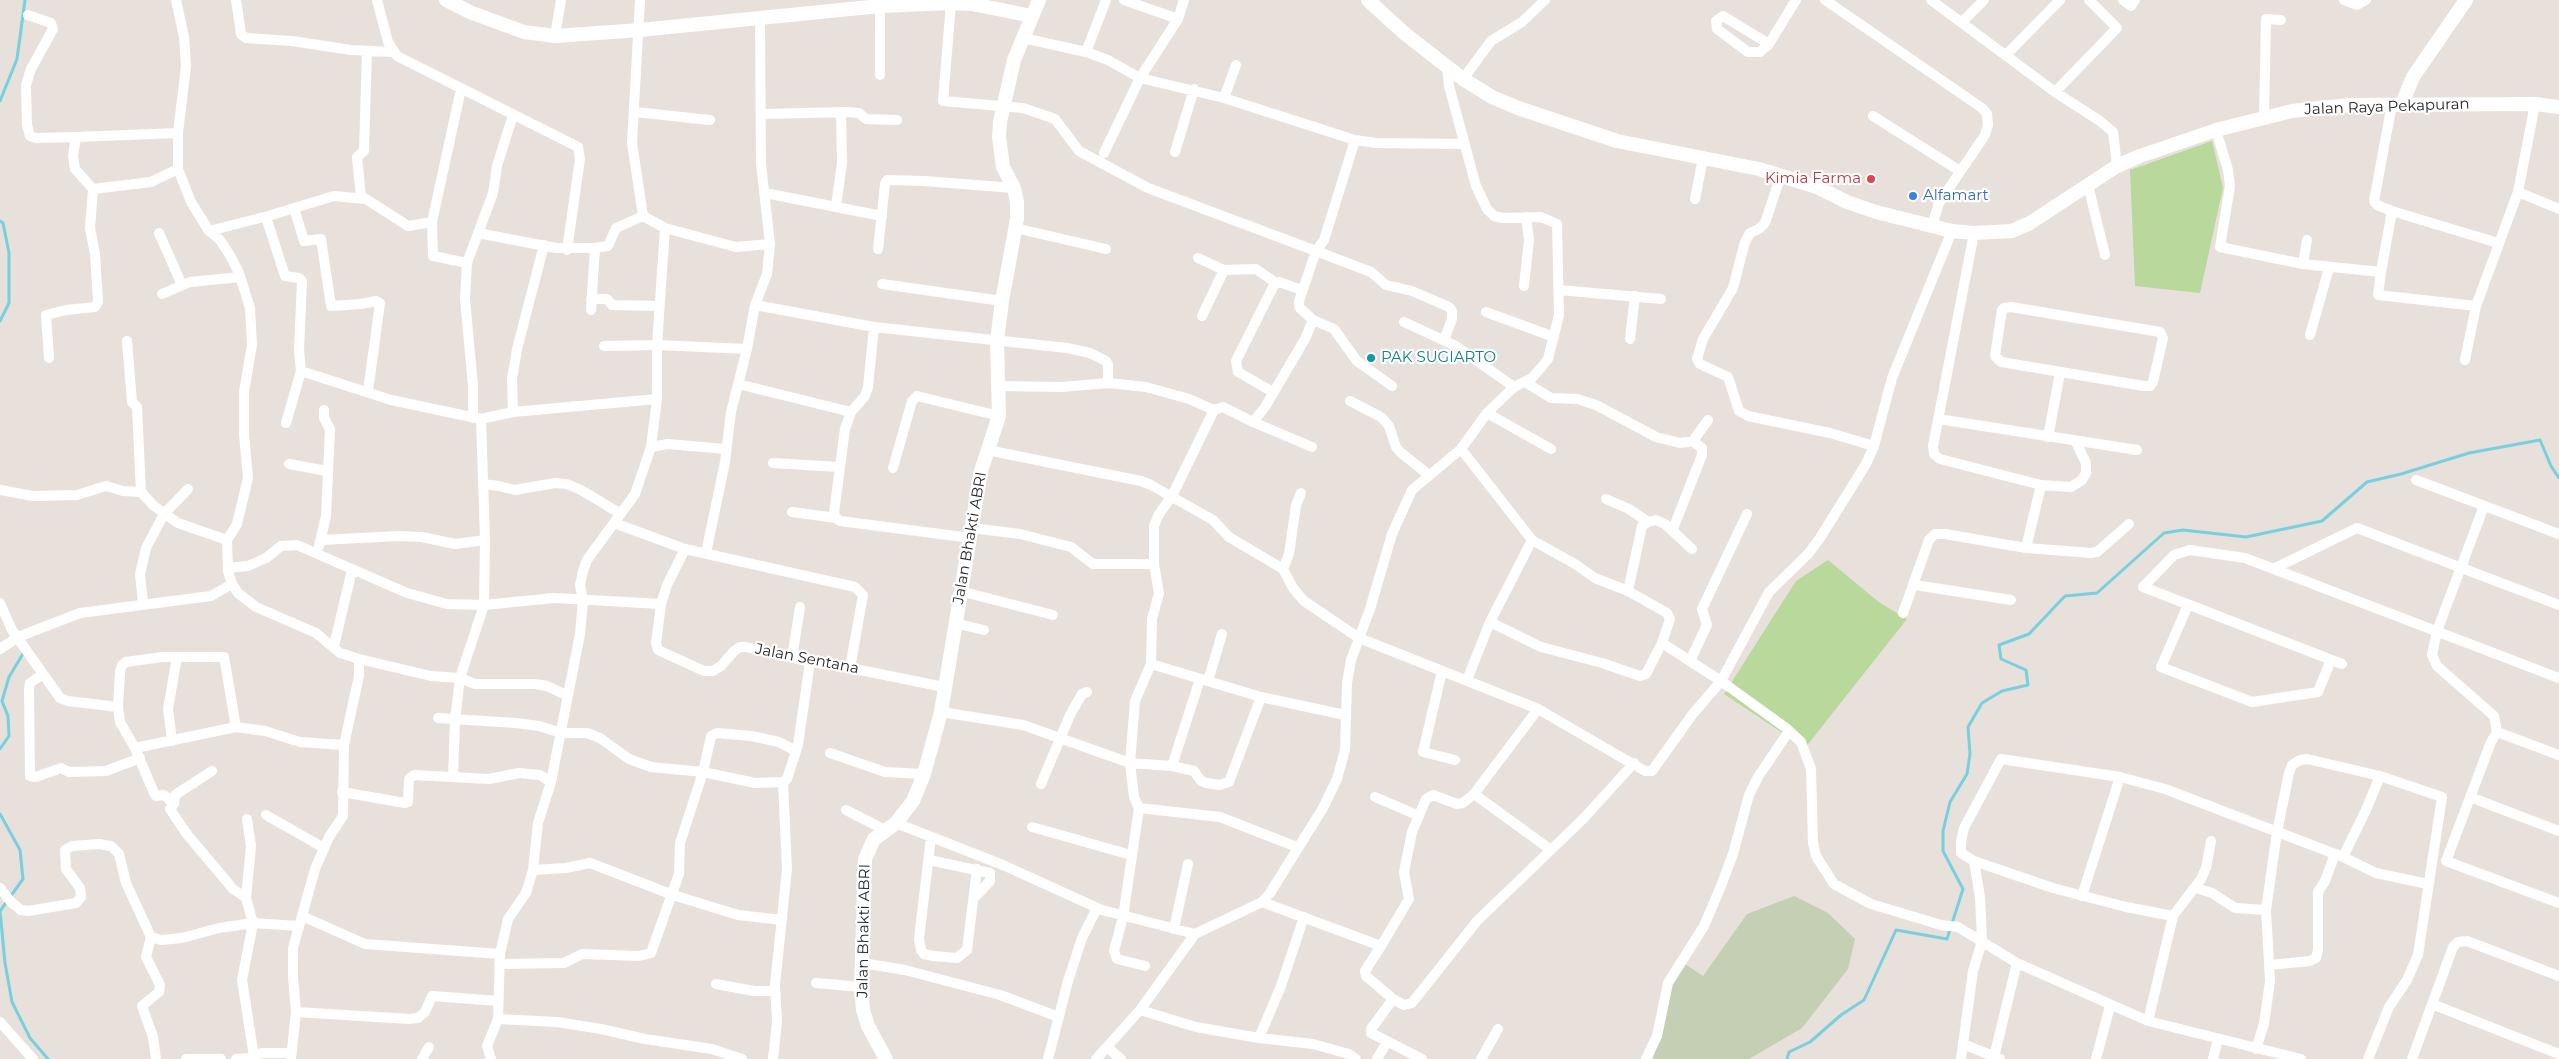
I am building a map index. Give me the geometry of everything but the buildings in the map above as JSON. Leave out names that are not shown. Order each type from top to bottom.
[{"type":"street","points":[[176,0],[184,37],[186,66],[178,133],[178,169],[191,202],[209,231],[220,240],[240,277],[250,308],[251,336],[244,392],[244,434],[248,478],[237,524],[228,540],[228,568],[232,584],[238,593],[256,606],[316,633],[334,646],[340,654],[431,676],[460,678],[475,684],[535,684],[547,686],[566,695]]},
{"type":"street","points":[[236,0],[241,34],[246,38],[292,40],[367,51],[394,52]]},
{"type":"street","points":[[377,0],[388,42],[397,56],[575,144],[580,153],[567,250]]},
{"type":"street","points":[[446,0],[472,13],[524,32],[555,36],[760,19],[860,4],[880,6],[912,2],[972,4],[1032,16]]},
{"type":"street","points":[[555,36],[561,0]]},
{"type":"street","points":[[640,0],[640,30],[632,143],[643,216]]},
{"type":"street","name":"Jalan Bhakti ABRI","points":[[886,1059],[868,1026],[863,1010],[861,986],[866,859],[874,839],[891,827],[913,801],[924,774],[941,712],[954,622],[971,533],[987,450],[998,416],[997,341],[1015,228],[1017,202],[1014,188],[1003,167],[1000,148],[1002,105],[1012,68],[1039,0]]},
{"type":"street","points":[[1086,52],[1106,0]]},
{"type":"street","points":[[1124,0],[1178,19]]},
{"type":"street","points":[[1104,153],[1140,78],[1178,19],[1184,0]]},
{"type":"street","name":"Jalan Raya Pekapuran","points":[[1368,0],[1463,79],[1492,97],[1518,108],[1617,141],[1781,175],[1817,186],[1847,202],[1876,212],[1952,231],[1974,234],[2012,231],[2030,223],[2117,166],[2216,130],[2264,117],[2317,107],[2397,104],[2535,104],[2559,107]]},
{"type":"street","points":[[1463,79],[1491,41],[1522,22],[1545,0]]},
{"type":"street","points":[[1768,44],[1723,16],[1716,21],[1717,29],[1748,52],[1760,52],[1768,44],[1796,0]]},
{"type":"street","points":[[1825,0],[1982,108],[1986,114],[1988,125],[1985,135],[1939,203],[1932,226]]},
{"type":"street","points":[[1931,0],[2055,92],[2100,121],[2112,132],[2117,166]]},
{"type":"street","points":[[1962,22],[1984,0]]},
{"type":"street","points":[[2006,55],[2060,0]]},
{"type":"street","points":[[2055,92],[2117,28],[2089,0]]},
{"type":"street","points":[[2123,0],[2131,6],[2135,0]]},
{"type":"street","points":[[2344,0],[2357,5],[2366,0]]},
{"type":"street","points":[[2466,0],[2413,77],[2397,104],[2373,195],[2377,205],[2392,211],[2498,242]]},
{"type":"street","points":[[951,3],[943,101],[1023,108],[1055,119],[1079,151],[1148,188],[1371,272],[1386,285],[1412,291],[1449,307],[1452,311],[1452,319],[1444,340]]},
{"type":"street","points":[[880,6],[880,75]]},
{"type":"street","points":[[28,15],[51,23],[52,28],[31,69],[26,85],[24,95],[28,132],[36,138],[178,133]]},
{"type":"street","points":[[706,554],[720,489],[725,449],[738,384],[748,348],[755,305],[767,274],[770,244],[761,164],[760,19]]},
{"type":"street","points":[[2264,117],[2266,19],[2281,20]]},
{"type":"street","points":[[1023,38],[1086,52],[1108,60],[1140,78],[1194,89],[1355,140],[1376,143],[1465,144]]},
{"type":"street","points":[[361,197],[357,157],[364,151],[367,51]]},
{"type":"street","points":[[1224,98],[1236,65]]},
{"type":"street","points":[[1096,1059],[1140,1010],[1195,934],[1262,902],[1323,808],[1338,779],[1345,750],[1347,683],[1359,638],[1398,519],[1412,490],[1461,449],[1487,413],[1514,387],[1532,378],[1548,359],[1559,315],[1557,224],[1541,217],[1503,218],[1494,216],[1487,209],[1476,186],[1449,86],[1447,67]]},
{"type":"street","points":[[461,89],[432,222],[433,256],[467,263]]},
{"type":"street","points":[[1175,152],[1194,89]]},
{"type":"street","points":[[2465,360],[2476,306],[2518,192],[2535,104]]},
{"type":"street","points":[[635,112],[710,120]]},
{"type":"street","points":[[761,114],[841,112],[859,113],[866,119],[897,120]]},
{"type":"street","points":[[836,206],[842,163],[841,112]]},
{"type":"street","points":[[453,777],[454,720],[460,678],[484,605],[485,540],[483,484],[465,299],[467,263],[493,192],[497,166],[513,115]]},
{"type":"street","points":[[1873,116],[1960,171]]},
{"type":"street","points":[[2216,130],[2228,170],[2230,186],[2220,247],[2303,264],[2381,272]]},
{"type":"street","points":[[48,358],[46,315],[66,310],[96,307],[98,302],[95,254],[90,228],[93,188],[75,169],[73,156],[76,137]]},
{"type":"street","points":[[1355,140],[1324,240],[1316,251],[1298,307],[1313,320],[1334,329],[1357,361],[1392,386]]},
{"type":"street","points":[[1695,199],[1702,158]]},
{"type":"street","points":[[93,188],[151,182],[178,169]]},
{"type":"street","points":[[1781,175],[1765,223],[1759,229],[1750,233],[1745,242],[1733,288],[1703,340],[1697,359],[1700,364],[1728,377],[1739,411],[1748,416],[1821,431],[1874,446]]},
{"type":"street","points":[[878,249],[884,184],[887,180],[1014,188]]},
{"type":"street","points":[[2088,185],[2105,255]]},
{"type":"street","points":[[2518,192],[2559,209]]},
{"type":"street","points":[[764,193],[882,216]]},
{"type":"street","points":[[209,231],[266,217],[334,196],[361,197],[408,226],[432,222]]},
{"type":"street","points":[[294,208],[304,241],[321,239],[331,306],[376,301],[380,303],[368,391]]},
{"type":"street","points":[[2392,211],[2378,295],[2476,306]]},
{"type":"street","points":[[643,216],[665,228],[736,246],[770,244]]},
{"type":"street","points":[[478,233],[567,250],[595,248],[608,246],[616,228],[643,216]]},
{"type":"street","points":[[266,217],[285,276],[299,278],[302,282],[299,350],[301,371],[286,423]]},
{"type":"street","points":[[1524,286],[1529,240],[1526,217]]},
{"type":"street","points":[[491,1059],[487,1046],[498,1019],[500,959],[508,919],[526,893],[533,870],[538,822],[551,782],[561,733],[566,695],[580,634],[583,601],[580,585],[582,571],[587,560],[636,494],[651,447],[657,400],[657,345],[665,228]]},
{"type":"street","points":[[1015,228],[1106,249]]},
{"type":"street","points":[[987,450],[1141,481],[1172,496],[1213,520],[1229,537],[1282,569],[1292,588],[1304,601],[1359,638],[1538,709],[1645,771],[1652,772],[1692,714],[1721,681],[1769,592],[1808,554],[1866,464],[1874,446],[1892,378],[1952,231]]},
{"type":"street","points":[[159,233],[182,285]]},
{"type":"street","points":[[1974,234],[1933,446],[1934,454],[1940,459],[2041,485],[2071,487],[2082,480],[2086,473],[2086,463],[2076,442]]},
{"type":"street","points":[[2303,264],[2307,240]]},
{"type":"street","points":[[514,412],[512,379],[517,349],[544,246]]},
{"type":"street","points":[[595,248],[591,304],[607,299],[612,305],[659,306]]},
{"type":"street","points":[[1198,258],[1224,270],[1256,269],[1276,283],[1302,290]]},
{"type":"street","points":[[2310,335],[2329,268]]},
{"type":"street","points":[[1202,316],[1224,270]]},
{"type":"street","points":[[162,294],[182,285],[240,277]]},
{"type":"street","points":[[1273,392],[1238,372],[1236,361],[1276,283]]},
{"type":"street","points":[[882,284],[1002,301]]},
{"type":"street","points":[[1559,290],[1661,298]]},
{"type":"street","points":[[1630,339],[1635,296]]},
{"type":"street","points":[[755,305],[874,327],[1067,348],[1090,353],[1106,361],[1108,365],[1108,383]]},
{"type":"street","points":[[2011,307],[2155,329],[2160,332],[2163,338],[2153,382],[2150,386],[2060,373],[1996,359],[1995,352],[2004,308],[2011,307]]},
{"type":"street","points":[[1486,312],[1554,338]]},
{"type":"street","points":[[1253,422],[1305,339],[1313,320]]},
{"type":"street","points":[[1404,322],[1456,346],[1514,387]]},
{"type":"street","points":[[836,518],[834,513],[845,429],[851,412],[865,396],[868,387],[874,327]]},
{"type":"street","points":[[127,341],[132,402],[137,407],[141,492],[164,514],[198,531],[228,540]]},
{"type":"street","points":[[604,346],[657,345],[748,348]]},
{"type":"street","points":[[301,371],[368,391],[391,400],[477,419],[514,412],[657,400]]},
{"type":"street","points":[[2048,437],[2060,373]]},
{"type":"street","points":[[1524,382],[1551,398],[1577,399],[1596,405],[1656,437],[1680,443],[1695,441]]},
{"type":"street","points":[[997,386],[1062,388],[1108,383],[1146,387],[1189,399],[1214,410]]},
{"type":"street","points":[[738,384],[851,412]]},
{"type":"street","points":[[893,468],[912,401],[917,396],[998,416]]},
{"type":"street","points":[[1350,401],[1381,417],[1389,426],[1396,447],[1400,452],[1429,475]]},
{"type":"street","points":[[1145,966],[1117,959],[1114,955],[1123,917],[1139,808],[1134,797],[1130,762],[1135,701],[1151,664],[1152,619],[1159,593],[1154,564],[1154,526],[1159,514],[1172,496],[1214,410],[1223,406],[1253,422],[1312,447]]},
{"type":"street","points":[[317,554],[326,516],[330,429],[324,418],[324,410]]},
{"type":"street","points":[[1487,413],[1551,449]]},
{"type":"street","points":[[1938,419],[2137,450]]},
{"type":"street","points":[[1695,441],[1708,420]]},
{"type":"street","points":[[1673,529],[1702,456],[1702,448],[1695,441]]},
{"type":"street","points":[[651,447],[668,444],[725,449]]},
{"type":"street","points":[[1461,449],[1532,540],[1575,564],[1595,578],[1628,591],[1670,616],[1662,643],[1646,674],[1640,676],[1602,662],[1541,647],[1490,622]]},
{"type":"street","points":[[773,463],[839,467]]},
{"type":"street","points":[[289,464],[327,471]]},
{"type":"street","points":[[2416,480],[2559,534]]},
{"type":"street","points":[[483,484],[515,490],[555,483],[567,484],[582,490],[621,514]]},
{"type":"street","points":[[2026,548],[2041,485]]},
{"type":"street","points":[[0,490],[33,496],[77,495],[106,486],[123,492],[141,492]]},
{"type":"street","points":[[143,603],[140,574],[146,548],[164,514],[188,489]]},
{"type":"street","points":[[1282,569],[1288,554],[1296,505],[1301,493]]},
{"type":"street","points":[[1606,500],[1629,509],[1648,522]]},
{"type":"street","points":[[2484,506],[2437,631],[2432,655],[2437,666],[2494,716],[2497,732],[2491,742],[2446,861],[2559,903]]},
{"type":"street","points":[[792,512],[836,518],[840,521],[971,533],[1020,534],[1071,547],[1093,564],[1154,564]]},
{"type":"street","points":[[1690,661],[1707,625],[1702,610],[1747,514]]},
{"type":"street","points":[[1628,591],[1642,526],[1648,522],[1656,520],[1673,529],[1692,549]]},
{"type":"street","points":[[614,523],[685,549],[847,583],[860,590],[863,595],[850,668]]},
{"type":"street","points":[[1903,613],[1915,585],[1929,540],[1935,534],[1945,534],[2026,548],[2091,553],[2097,552],[2129,524]]},
{"type":"street","points":[[2275,568],[2357,528],[2559,605]]},
{"type":"street","points":[[321,540],[398,536],[422,537],[455,544],[485,540]]},
{"type":"street","points":[[1467,680],[1490,622],[1532,540]]},
{"type":"street","points":[[228,568],[248,566],[266,558],[281,546],[297,545],[352,570],[426,599],[463,605],[484,605],[554,598],[661,604],[667,585],[685,549]]},
{"type":"street","points":[[2342,664],[2143,587],[2174,555],[2190,550],[2245,558],[2559,678]]},
{"type":"street","points":[[334,646],[352,570]]},
{"type":"street","points":[[0,649],[15,639],[80,613],[143,603],[212,596],[232,584]]},
{"type":"street","points":[[1915,585],[2011,600]]},
{"type":"street","points":[[960,591],[1053,615]]},
{"type":"street","points":[[0,603],[15,639],[57,695],[64,700],[118,707]]},
{"type":"street","name":"Jalan Sentana","points":[[661,604],[656,643],[658,650],[666,656],[704,671],[713,671],[721,666],[740,647],[944,687]]},
{"type":"street","points":[[2188,605],[2162,667],[2252,702],[2318,692],[2331,660]]},
{"type":"street","points":[[792,658],[800,606]]},
{"type":"street","points":[[954,622],[984,630]]},
{"type":"street","points":[[1172,766],[1222,634]]},
{"type":"street","points":[[1662,643],[1721,681],[1801,742],[1811,769],[1813,843],[1818,861],[1834,884],[1870,904],[1941,925],[1958,927],[2017,963],[2065,982],[2110,1006],[2148,1021],[2301,1059]]},
{"type":"street","points":[[172,741],[168,710],[177,657]]},
{"type":"street","points":[[174,804],[164,795],[156,796],[140,758],[120,722],[118,707],[122,665],[135,660],[177,657],[225,658],[236,727]]},
{"type":"street","points":[[236,1059],[254,1057],[261,1053],[291,1056],[296,1012],[293,948],[324,848],[342,816],[344,745],[359,676],[359,660]]},
{"type":"street","points":[[438,718],[516,722],[539,726],[561,733],[587,733],[600,738],[629,760],[651,767],[703,772],[755,783],[783,782],[787,779],[796,751],[810,662]]},
{"type":"street","points":[[1151,664],[1261,697],[1345,716]]},
{"type":"street","points":[[1442,671],[1423,752],[1455,760]]},
{"type":"street","points":[[42,674],[30,683],[29,689],[30,776],[36,777],[61,768],[69,772],[106,771],[140,758]]},
{"type":"street","points":[[1041,784],[1060,736],[1079,699],[1087,692]]},
{"type":"street","points":[[941,712],[1023,725],[1060,736],[1130,762],[1172,766],[1194,771],[1201,781],[1220,785],[1229,782],[1261,697]]},
{"type":"street","points":[[1538,709],[1474,794],[1460,804],[1429,796],[1417,816],[1404,872],[1408,899],[1365,971],[1366,976],[1393,999],[1404,1005],[1412,1003],[1477,922],[1551,850],[1634,763]]},
{"type":"street","points":[[135,748],[236,727],[265,731],[300,742],[344,745]]},
{"type":"street","points":[[1646,1059],[1657,1036],[1668,983],[1704,926],[1733,854],[1750,795],[1758,777],[1789,731]]},
{"type":"street","points":[[2497,732],[2559,755]]},
{"type":"street","points":[[151,937],[161,940],[182,938],[219,928],[253,923],[301,921],[365,944],[500,959],[564,963],[582,954],[614,956],[647,955],[653,950],[673,895],[679,874],[680,843],[703,772],[710,739],[717,733],[751,736],[779,742],[796,751]]},
{"type":"street","points":[[830,753],[885,772],[924,774]]},
{"type":"street","points":[[2173,916],[2045,886],[1974,861],[1961,853],[1962,835],[2001,759],[2120,777],[2165,789],[2339,855],[2376,872],[2428,884]]},
{"type":"street","points":[[2256,1049],[2264,1024],[2270,966],[2266,910],[2277,832],[2292,765],[2300,760],[2307,759],[2380,776],[2442,797],[2418,955],[2406,980],[2389,1007],[2368,1059]]},
{"type":"street","points":[[212,771],[174,795],[174,804],[170,813],[233,889],[246,898]]},
{"type":"street","points":[[342,792],[405,803],[408,802],[409,779],[414,775],[494,778],[511,773],[540,774],[551,782]]},
{"type":"street","points":[[2270,966],[2310,961],[2316,958],[2318,950],[2318,892],[2380,776]]},
{"type":"street","points":[[2082,896],[2120,777]]},
{"type":"street","points":[[773,1059],[777,1022],[775,991],[787,869],[783,782]]},
{"type":"street","points":[[1474,794],[1551,850]]},
{"type":"street","points":[[1375,797],[1417,816]]},
{"type":"street","points":[[2470,797],[2559,831]]},
{"type":"street","points":[[1139,808],[1220,817],[1297,847]]},
{"type":"street","points":[[846,810],[891,827],[931,837],[1003,865],[1097,908],[1123,917],[1195,934]]},
{"type":"street","points":[[266,815],[324,848]]},
{"type":"street","points":[[247,819],[251,846],[246,898],[253,923],[242,980],[254,1057]]},
{"type":"street","points":[[1032,827],[1131,855]]},
{"type":"street","points":[[928,860],[978,868],[967,950],[957,958],[924,954],[921,950],[919,939],[928,860],[931,837]]},
{"type":"street","points":[[2148,1021],[2173,916],[2196,888],[2206,868],[2211,841]]},
{"type":"street","points":[[6,895],[16,907],[28,911],[76,903],[81,897],[80,888],[66,868],[65,850],[72,846],[99,844],[111,846],[118,854],[126,883],[151,937],[146,957],[160,985],[160,992],[142,1006],[153,1037],[156,1059]]},
{"type":"street","points":[[1960,1059],[1973,971],[1982,941],[1980,897],[1974,861]]},
{"type":"street","points":[[533,870],[566,868],[590,863],[673,895],[738,915],[782,920]]},
{"type":"street","points":[[1174,929],[1188,864]]},
{"type":"street","points":[[2196,888],[2212,893],[2235,908],[2266,910]]},
{"type":"street","points":[[1262,902],[1381,946]]},
{"type":"street","points":[[1048,1059],[1082,938],[1097,908]]},
{"type":"street","points":[[1259,1038],[1281,986],[1304,918]]},
{"type":"street","points":[[2412,1059],[2453,947],[2458,942],[2467,941],[2559,976]]},
{"type":"street","points":[[862,963],[905,970],[1000,995],[1059,1017]]},
{"type":"street","points":[[1963,1044],[1997,1058],[2017,963]]},
{"type":"street","points":[[816,983],[861,986]]},
{"type":"street","points":[[716,984],[754,991],[775,991]]},
{"type":"street","points":[[296,1012],[409,1019],[418,1018],[425,1012],[432,996],[498,1001]]},
{"type":"street","points":[[1393,999],[1371,1029],[1374,1035],[1422,1059]]},
{"type":"street","points":[[2432,1004],[2559,1054]]},
{"type":"street","points":[[2096,1059],[2110,1006]]},
{"type":"street","points":[[1140,1010],[1196,1027],[1259,1038],[1313,1044],[1349,1054],[1356,1059]]},
{"type":"street","points":[[498,1019],[557,1022],[601,1029],[645,1039],[712,1049],[742,1059]]},
{"type":"street","points":[[0,1022],[33,1059]]},
{"type":"street","points":[[1481,1059],[1498,1029]]},
{"type":"street","points":[[2213,1059],[2218,1039]]},
{"type":"street","points":[[1377,1059],[1387,1042]]},
{"type":"street","points":[[422,1059],[429,1047]]},
{"type":"street","points":[[1107,1047],[1120,1059]]},
{"type":"street","points":[[186,1059],[220,1059]]},
{"type":"green space","points":[[2212,141],[2223,188],[2200,293],[2135,286],[2130,170]]},
{"type":"green space","points":[[1828,560],[1880,603],[1907,619],[1805,748],[1724,694],[1796,581]]},
{"type":"green space","points":[[1794,896],[1828,913],[1855,939],[1848,969],[1802,1028],[1749,1059],[1653,1059],[1664,1021],[1667,995],[1682,962],[1703,976],[1747,914]]},
{"type":"waterway","points":[[0,101],[17,59],[25,0]]},
{"type":"waterway","points":[[0,221],[3,223],[9,253],[9,303],[0,321]]},
{"type":"waterway","points":[[1787,1059],[1789,1052],[1810,1042],[1841,1015],[1864,1000],[1896,930],[1947,939],[1963,889],[1943,851],[1943,831],[1950,802],[1967,774],[1970,754],[1968,727],[1982,703],[2002,691],[2028,685],[2026,670],[2001,659],[1999,645],[2029,634],[2065,596],[2097,593],[2164,533],[2183,530],[2246,537],[2322,521],[2367,482],[2401,474],[2469,453],[2540,440],[2551,466],[2559,478]]},
{"type":"waterway","points":[[0,749],[9,736],[8,716],[2,701],[9,677],[24,652]]},
{"type":"waterway","points":[[0,814],[20,850],[23,879],[0,911],[5,963],[12,1002],[30,1038],[48,1059]]},
{"type":"place","name":"Kimia Farma","points":[[1871,179]]},
{"type":"place","name":"Alfamart","points":[[1913,196]]},
{"type":"place","name":"PAK SUGIARTO","points":[[1371,358]]}]
